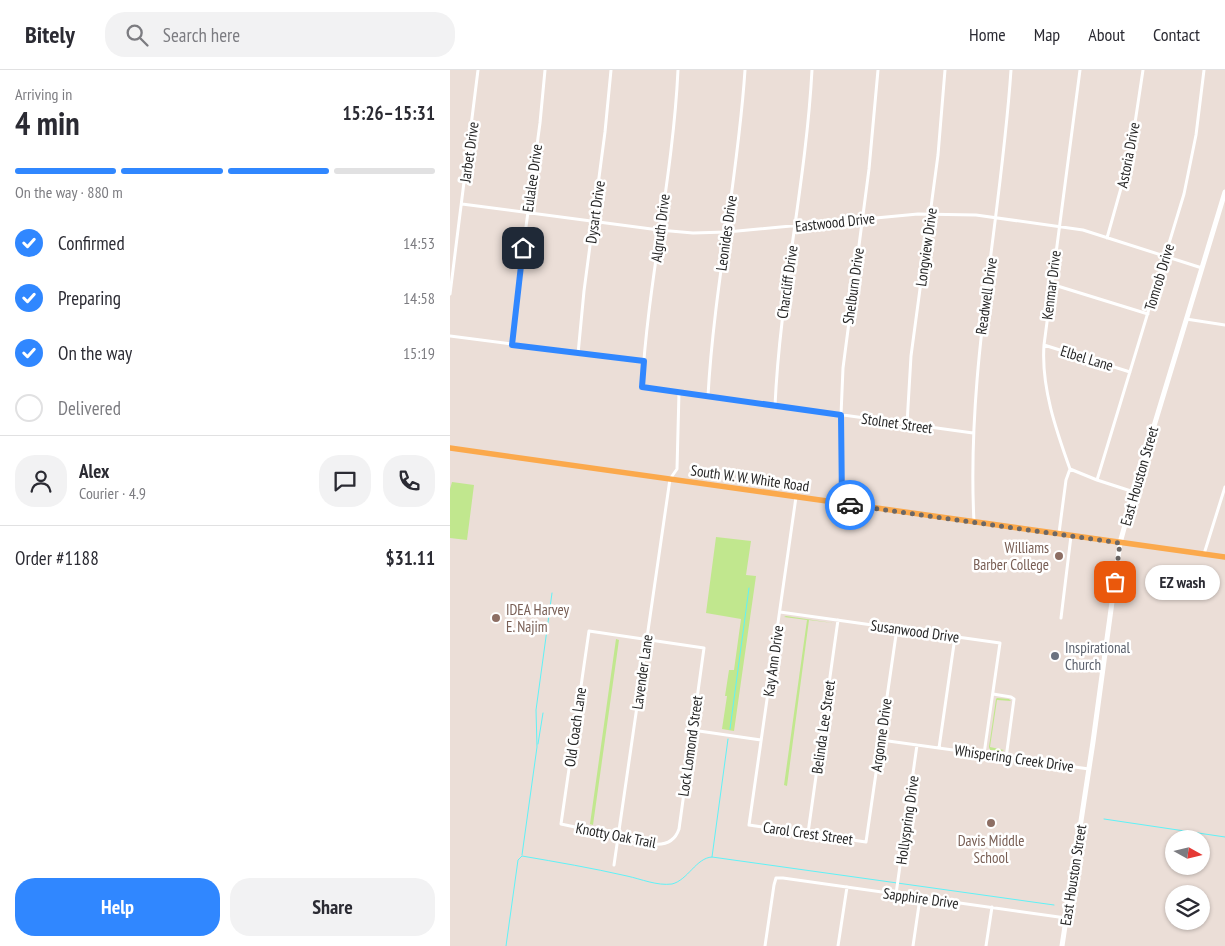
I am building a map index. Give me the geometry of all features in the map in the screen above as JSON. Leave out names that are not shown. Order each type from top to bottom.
[{"type":"main road","name":"East Houston Street","points":[[1062,946],[1089,769],[1120,543],[1225,192]]},
{"type":"main road","name":"South W. W. White Road","points":[[450,448],[1225,557]]},
{"type":"street","name":"Jarbet Drive","points":[[450,294],[478,70]]},
{"type":"street","name":"Eulalee Drive","points":[[512,345],[545,70]]},
{"type":"street","name":"Dysart Drive","points":[[578,354],[612,70]]},
{"type":"street","name":"Algruth Drive","points":[[642,387],[659,230],[672,140],[678,70]]},
{"type":"street","name":"Leonides Drive","points":[[708,396],[726,232],[739,142],[745,70]]},
{"type":"street","name":"Charcliff Drive","points":[[775,406],[778,350],[806,140],[812,70]]},
{"type":"street","name":"Shelburn Drive","points":[[842,503],[841,415],[846,342],[872,140],[878,70]]},
{"type":"street","name":"Longview Drive","points":[[906,424],[915,319],[938,155],[944,70]]},
{"type":"street","name":"Readwell Drive","points":[[974,523],[972,484],[977,367],[1007,126],[1011,70]]},
{"type":"street","name":"Kenmar Drive","points":[[1070,469],[1045,383],[1043,366],[1051,284],[1080,70]]},
{"type":"street","name":"Astoria Drive","points":[[1108,238],[1130,156],[1143,70]]},
{"type":"street","name":"Tomrob Drive","points":[[1097,480],[1187,182],[1196,135],[1204,70]]},
{"type":"street","name":"Eastwood Drive","points":[[462,204],[693,233],[726,232],[930,214],[965,214],[1082,230],[1202,268]]},
{"type":"street","points":[[1051,284],[1148,314]]},
{"type":"street","points":[[1186,319],[1225,325]]},
{"type":"street","points":[[450,336],[644,361]]},
{"type":"street","name":"Elbel Lane","points":[[1044,345],[1130,372]]},
{"type":"street","name":"Stolnet Street","points":[[642,387],[973,433]]},
{"type":"street","points":[[670,479],[677,469],[679,392]]},
{"type":"street","points":[[1058,534],[1066,480],[1070,469],[1134,492]]},
{"type":"street","name":"Lavender Lane","points":[[614,865],[670,479]]},
{"type":"street","points":[[1204,554],[1225,487]]},
{"type":"street","name":"Kay Ann Drive","points":[[749,825],[796,498]]},
{"type":"street","points":[[1061,618],[1072,536]]},
{"type":"street","name":"Susanwood Drive","points":[[780,612],[1000,643],[984,754]]},
{"type":"street","name":"Belinda Lee Street","points":[[808,833],[838,620]]},
{"type":"street","name":"Argonne Drive","points":[[866,842],[896,628]]},
{"type":"street","name":"Old Coach Lane","points":[[562,824],[589,631],[647,640]]},
{"type":"street","points":[[939,748],[955,636]]},
{"type":"street","name":"Lock Lomond Street","points":[[647,640],[704,648],[679,829],[670,842]]},
{"type":"street","points":[[993,694],[1014,699],[1006,758]]},
{"type":"street","points":[[692,730],[761,740]]},
{"type":"street","points":[[881,740],[918,745]]},
{"type":"street","name":"Whispering Creek Drive","points":[[918,745],[1089,769]]},
{"type":"street","name":"Hollyspring Drive","points":[[896,894],[918,745]]},
{"type":"street","name":"Knotty Oak Trail","points":[[562,824],[654,844],[670,842]]},
{"type":"street","name":"Carol Crest Street","points":[[749,825],[866,842]]},
{"type":"street","name":"Sapphire Drive","points":[[765,946],[776,878],[1066,918]]},
{"type":"street","points":[[838,946],[847,887]]},
{"type":"street","points":[[913,946],[920,898]]},
{"type":"street","points":[[986,946],[992,908]]},
{"type":"green space","points":[[452,482],[474,485],[467,540],[450,538],[450,489]]},
{"type":"green space","points":[[716,537],[751,541],[746,575],[756,576],[734,731],[722,729],[729,670],[734,670],[741,619],[706,613]]},
{"type":"green space","points":[[786,616],[833,623],[809,620],[787,786],[784,785],[807,620],[784,617]]},
{"type":"green space","points":[[616,639],[619,640],[593,825],[590,824]]},
{"type":"green space","points":[[997,698],[1009,699],[1011,701],[997,700],[990,747],[1004,750],[1002,751],[990,750],[989,747]]},
{"type":"waterway","points":[[730,729],[749,588]]},
{"type":"waterway","points":[[522,855],[537,747],[536,710],[552,593]]},
{"type":"waterway","points":[[538,744],[543,713]]},
{"type":"waterway","points":[[712,857],[728,739]]},
{"type":"waterway","points":[[1104,819],[1225,837]]},
{"type":"waterway","points":[[506,946],[518,860],[522,856],[666,884],[678,882],[701,861],[712,857],[1054,905]]},
{"type":"way so far","points":[[850,505],[1120,543],[1115,582]]},
{"type":"place","name":"Williams Barber College","points":[[1059,556]]},
{"type":"place","name":"EZ wash","points":[[1115,582]]},
{"type":"place","name":"IDEA Harvey E. Najim","points":[[496,618]]},
{"type":"place","name":"Inspirational Church","points":[[1055,656]]},
{"type":"place","name":"Davis Middle School","points":[[991,823]]},
{"type":"route","points":[[523,248],[512,345],[644,361],[642,387],[841,415],[842,503],[850,505]]}]
